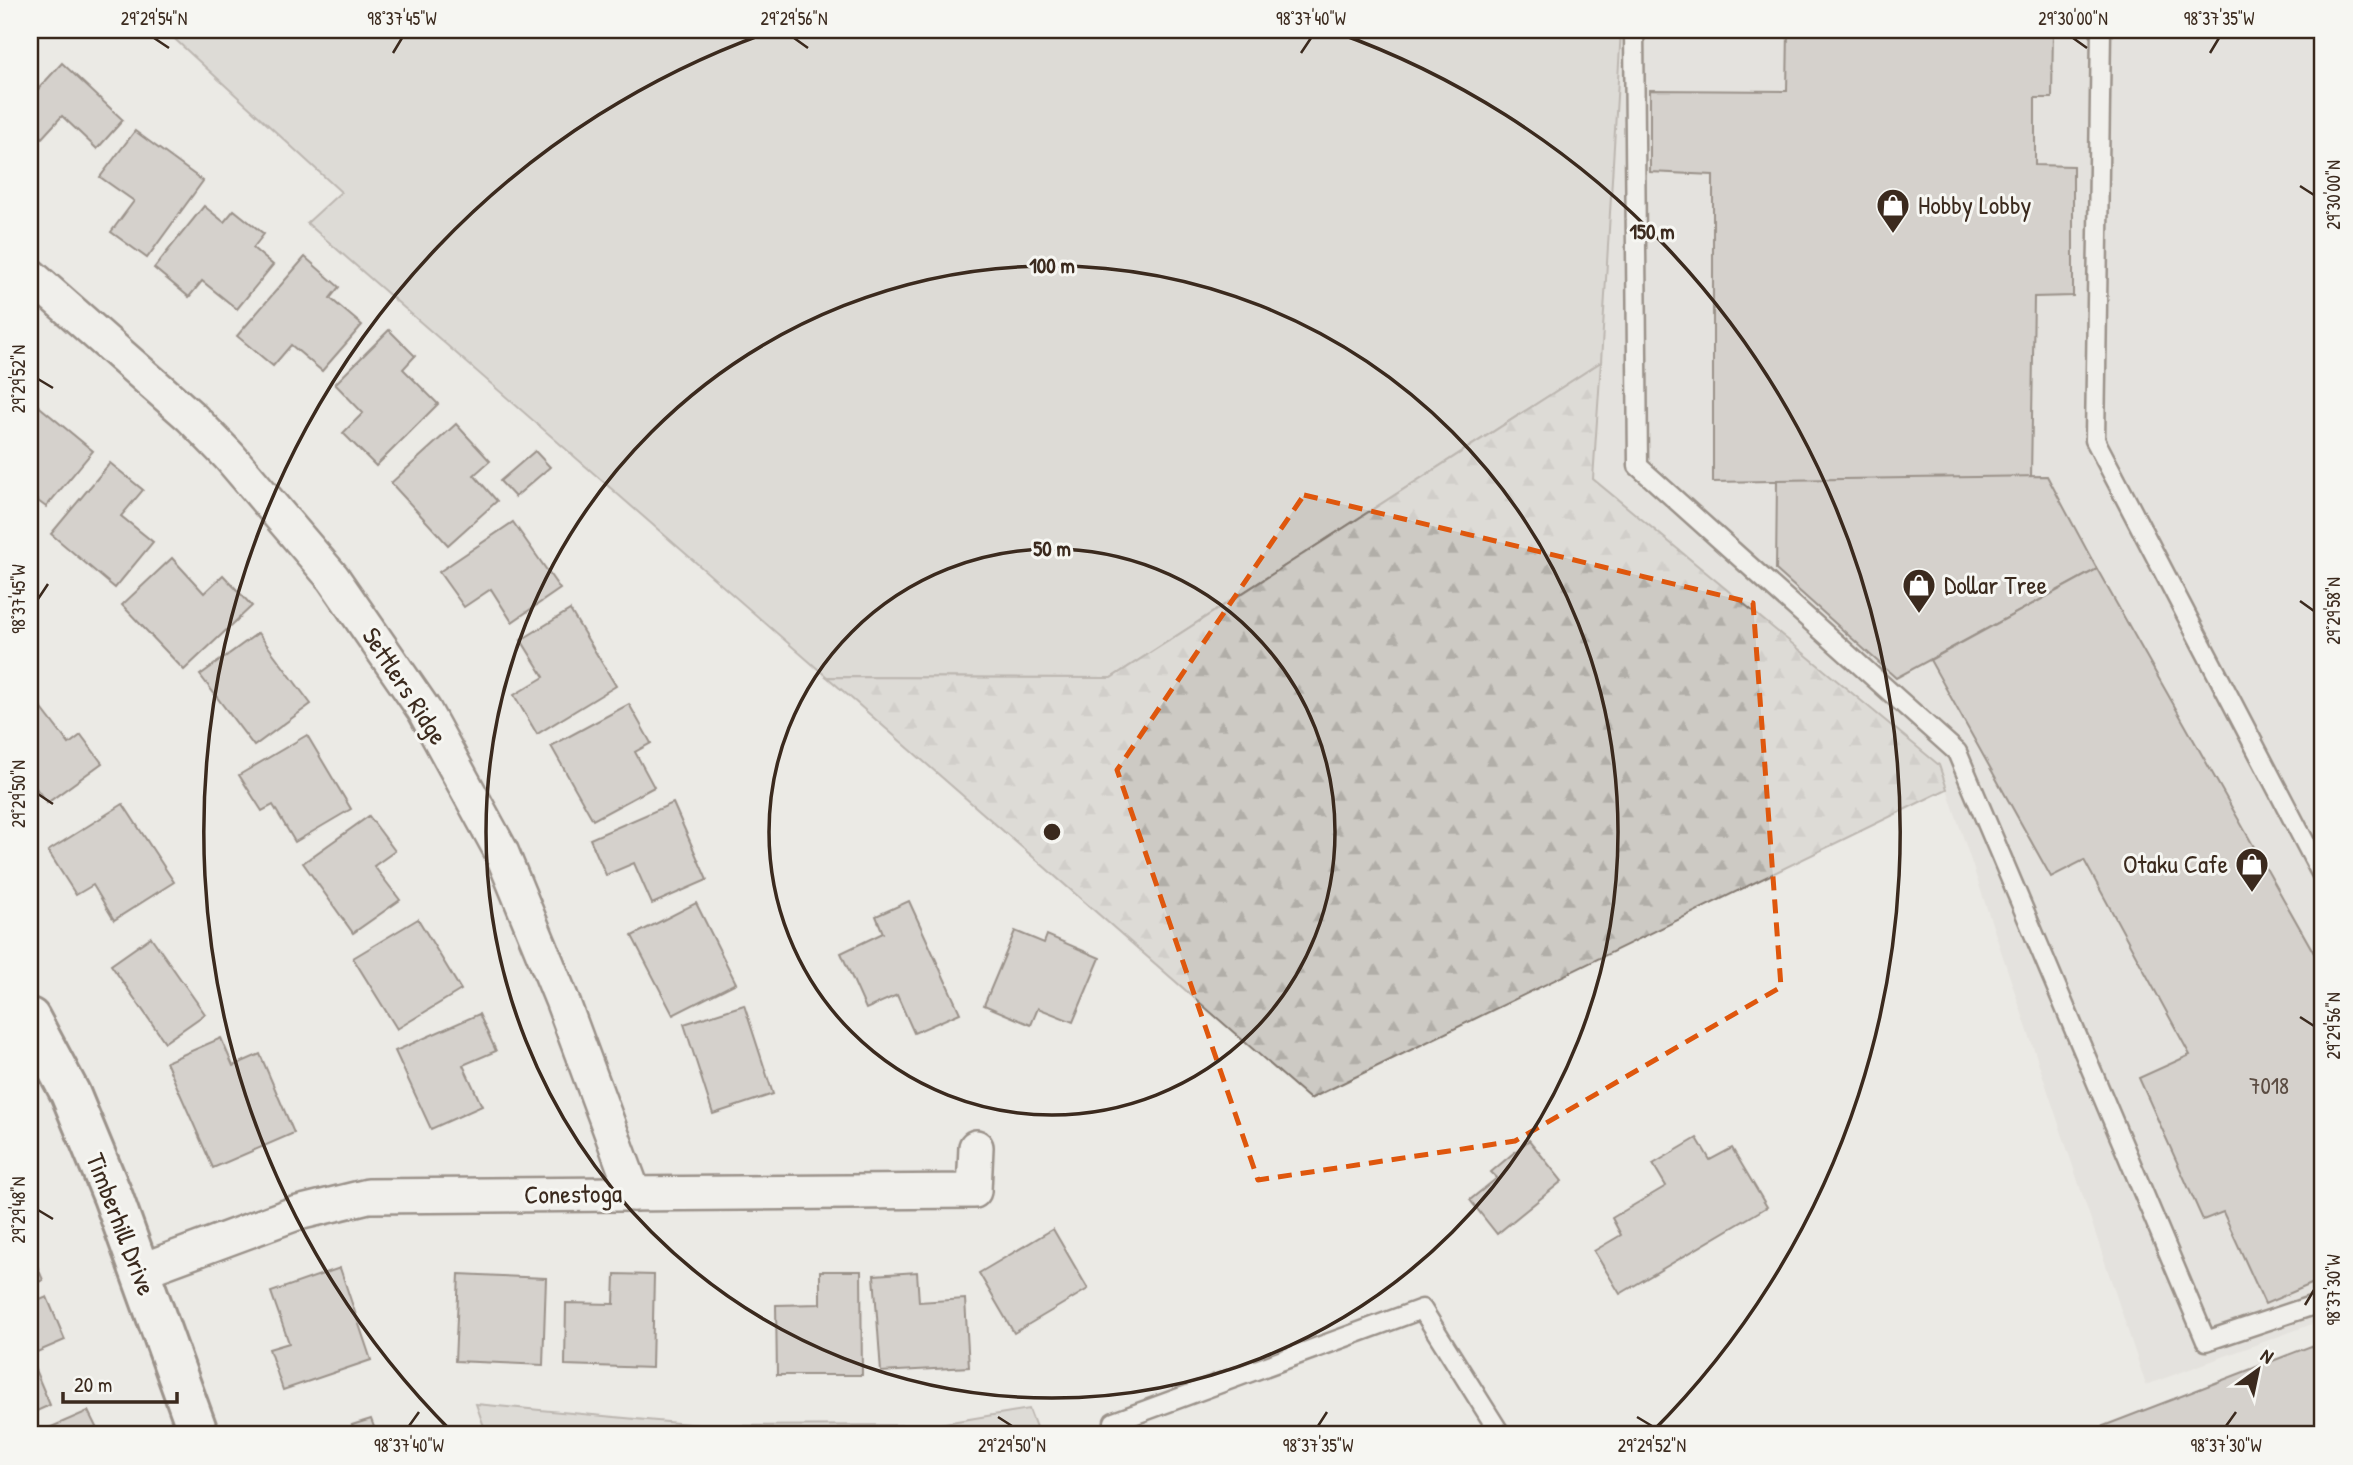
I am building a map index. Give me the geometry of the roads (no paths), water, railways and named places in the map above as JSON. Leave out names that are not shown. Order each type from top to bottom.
[{"type":"street","name":"Settlers Ridge","points":[[30,275],[191,417],[229,456],[333,578],[424,710],[501,851],[562,1000],[634,1194]]},
{"type":"street","name":"Timberhill Drive","points":[[30,1018],[69,1093],[113,1197],[199,1435]]},
{"type":"street","name":"Conestoga","points":[[140,1271],[294,1213],[368,1196],[974,1191],[976,1147]]},
{"type":"lane","points":[[1634,30],[1638,466],[1957,752],[2206,1341],[2323,1302]]},
{"type":"lane","points":[[2101,30],[2095,440],[2323,877]]},
{"type":"lane","points":[[1120,1435],[1114,1422],[1422,1309],[1501,1435]]},
{"type":"place","name":"Hobby Lobby","points":[[1893,235]]},
{"type":"place","name":"Dollar Tree","points":[[1919,615]]},
{"type":"place","name":"Otaku Cafe","points":[[2252,894]]}]
